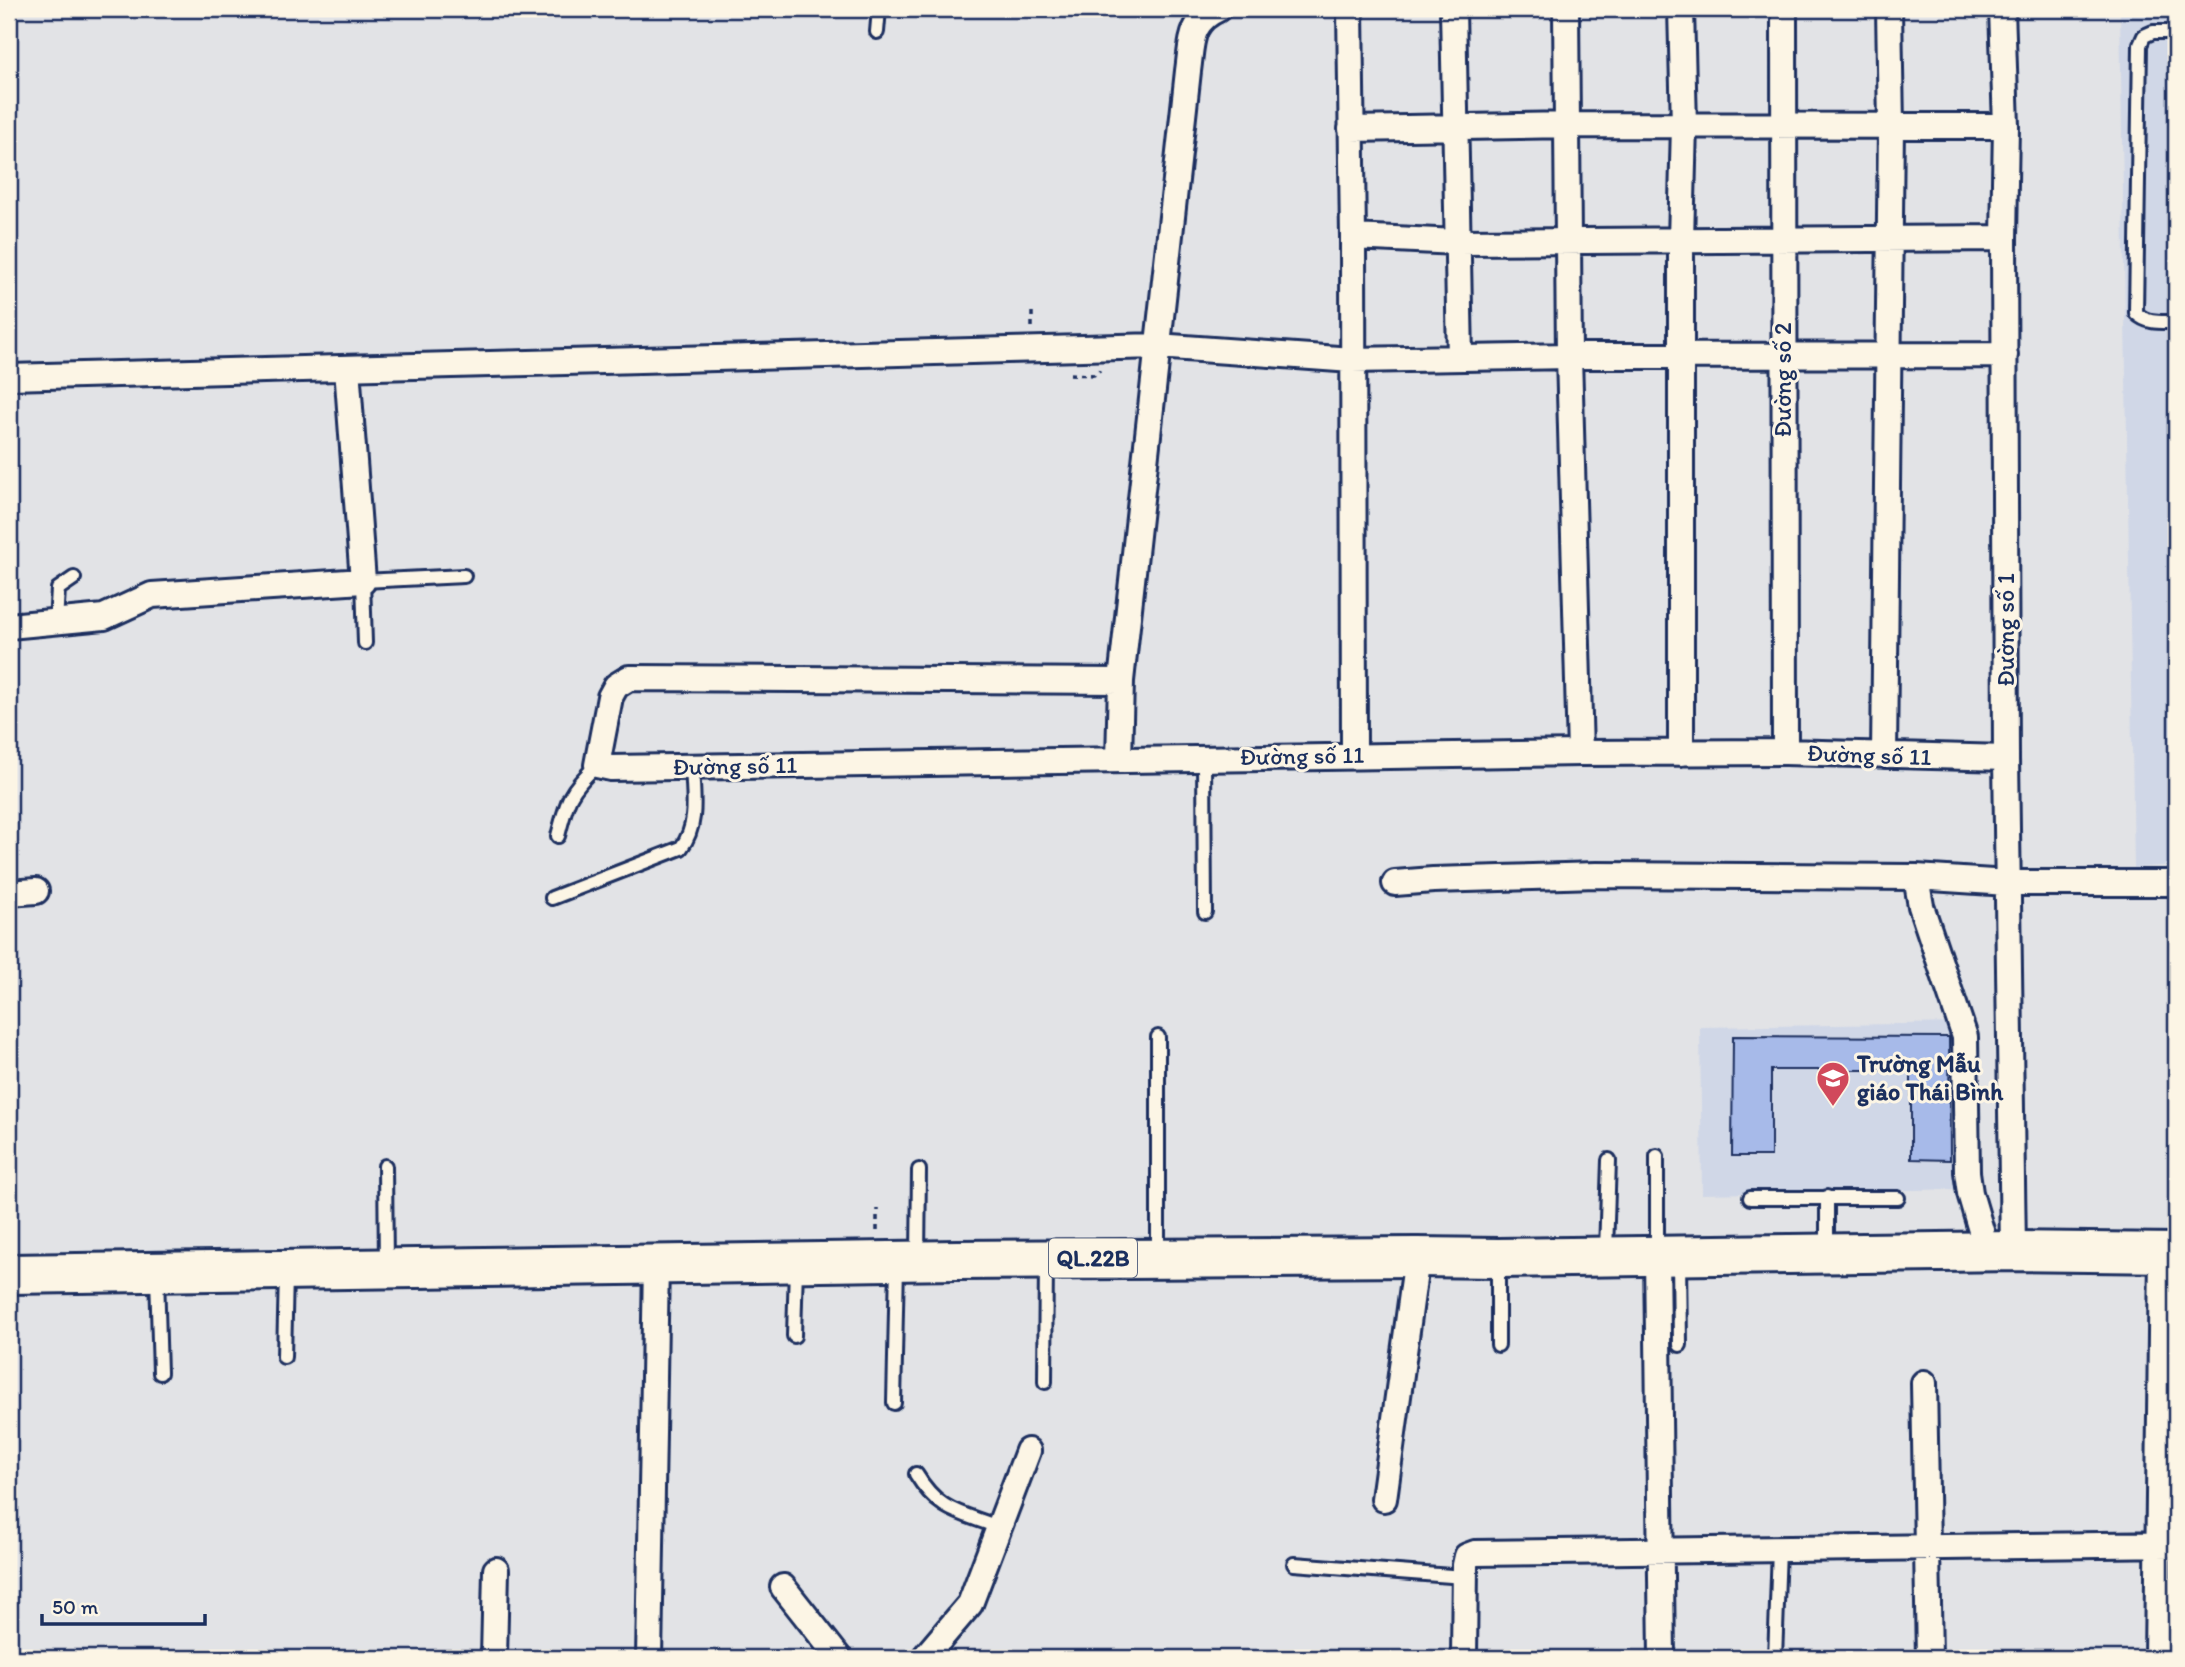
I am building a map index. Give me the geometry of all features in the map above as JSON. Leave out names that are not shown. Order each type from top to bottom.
[{"type":"highway","name":"QL.22B","points":[[9,1274],[908,1260],[1417,1256],[1498,1258],[2000,1251],[2169,1253]]},
{"type":"street","points":[[1350,9],[1354,755]]},
{"type":"street","points":[[1453,9],[1460,358]]},
{"type":"street","points":[[1566,9],[1569,125],[1566,240],[1580,753]]},
{"type":"street","points":[[1681,9],[1684,125],[1681,240],[1681,753]]},
{"type":"street","name":"Đường số 2","points":[[1784,9],[1785,752]]},
{"type":"street","points":[[1884,755],[1891,126],[1889,9]]},
{"type":"street","name":"Đường số 1","points":[[2000,1251],[2008,883],[2004,238],[2006,127],[2002,9]]},
{"type":"street","points":[[1119,760],[1121,681],[1194,34],[1196,23],[1210,10]]},
{"type":"street","points":[[1351,129],[1569,125],[2006,127]]},
{"type":"street","points":[[1353,237],[1457,242],[2004,238]]},
{"type":"street","points":[[9,377],[1157,346],[1352,360],[1569,356],[2005,355]]},
{"type":"street","points":[[9,626],[104,617],[152,595],[363,581],[347,368]]},
{"type":"street","points":[[597,765],[610,697],[617,686],[629,678],[1121,681]]},
{"type":"street","name":"Đường số 11","points":[[597,765],[611,768],[1580,753],[1785,752],[2006,758]]},
{"type":"street","points":[[1395,883],[1596,875],[1916,877],[2008,883],[2176,883]]},
{"type":"street","points":[[1916,877],[1921,906],[1965,1037],[1967,1172],[1970,1194],[2000,1251]]},
{"type":"street","points":[[9,893],[36,891]]},
{"type":"street","points":[[2157,1658],[2167,1544],[2169,1253]]},
{"type":"street","points":[[1662,1658],[1660,1551],[1668,1255]]},
{"type":"street","points":[[1384,1499],[1417,1256]]},
{"type":"street","points":[[649,1658],[656,1264]]},
{"type":"street","points":[[1924,1383],[1929,1658]]},
{"type":"street","points":[[924,1658],[970,1604],[1028,1451]]},
{"type":"street","points":[[1464,1658],[1464,1577],[1467,1556],[1475,1553],[2167,1544]]},
{"type":"street","points":[[494,1658],[496,1570]]},
{"type":"street","points":[[783,1587],[839,1658]]},
{"type":"lane","points":[[877,32],[879,9]]},
{"type":"lane","points":[[2176,32],[2153,32],[2144,36],[2140,45],[2136,313],[2142,320],[2150,322],[2176,321]]},
{"type":"lane","points":[[365,643],[363,581],[464,576]]},
{"type":"lane","points":[[56,621],[58,589],[74,578]]},
{"type":"lane","points":[[1203,758],[1205,912]]},
{"type":"lane","points":[[558,836],[565,807],[576,785],[597,765]]},
{"type":"lane","points":[[552,898],[681,848],[690,837],[694,813],[692,766]]},
{"type":"lane","points":[[1158,1037],[1158,1258]]},
{"type":"lane","points":[[1657,1156],[1680,1345]]},
{"type":"lane","points":[[1606,1255],[1609,1160]]},
{"type":"lane","points":[[385,1166],[386,1268]]},
{"type":"lane","points":[[894,1403],[919,1170]]},
{"type":"lane","points":[[1827,1197],[1827,1253]]},
{"type":"lane","points":[[1750,1198],[1898,1198]]},
{"type":"lane","points":[[1498,1258],[1498,1345]]},
{"type":"lane","points":[[1045,1382],[1046,1259]]},
{"type":"lane","points":[[794,1336],[796,1262]]},
{"type":"lane","points":[[284,1357],[286,1270]]},
{"type":"lane","points":[[157,1272],[160,1373]]},
{"type":"lane","points":[[916,1474],[933,1500],[998,1527]]},
{"type":"lane","points":[[1775,1658],[1779,1549]]},
{"type":"lane","points":[[1294,1564],[1464,1577]]},
{"type":"shaded area","points":[[2120,9],[2176,9],[2176,865],[2134,868]]},
{"type":"shaded area","name":"Trường Mẫu giáo Thái Bình","points":[[1964,1023],[1966,1189],[1702,1194],[1700,1027]]},
{"type":"building","points":[[1733,1036],[1949,1037],[1950,1160],[1911,1159],[1911,1070],[1771,1070],[1771,1156],[1732,1156]]},
{"type":"place","name":"Trường Mẫu giáo Thái Bình","points":[[1833,1108]]}]
